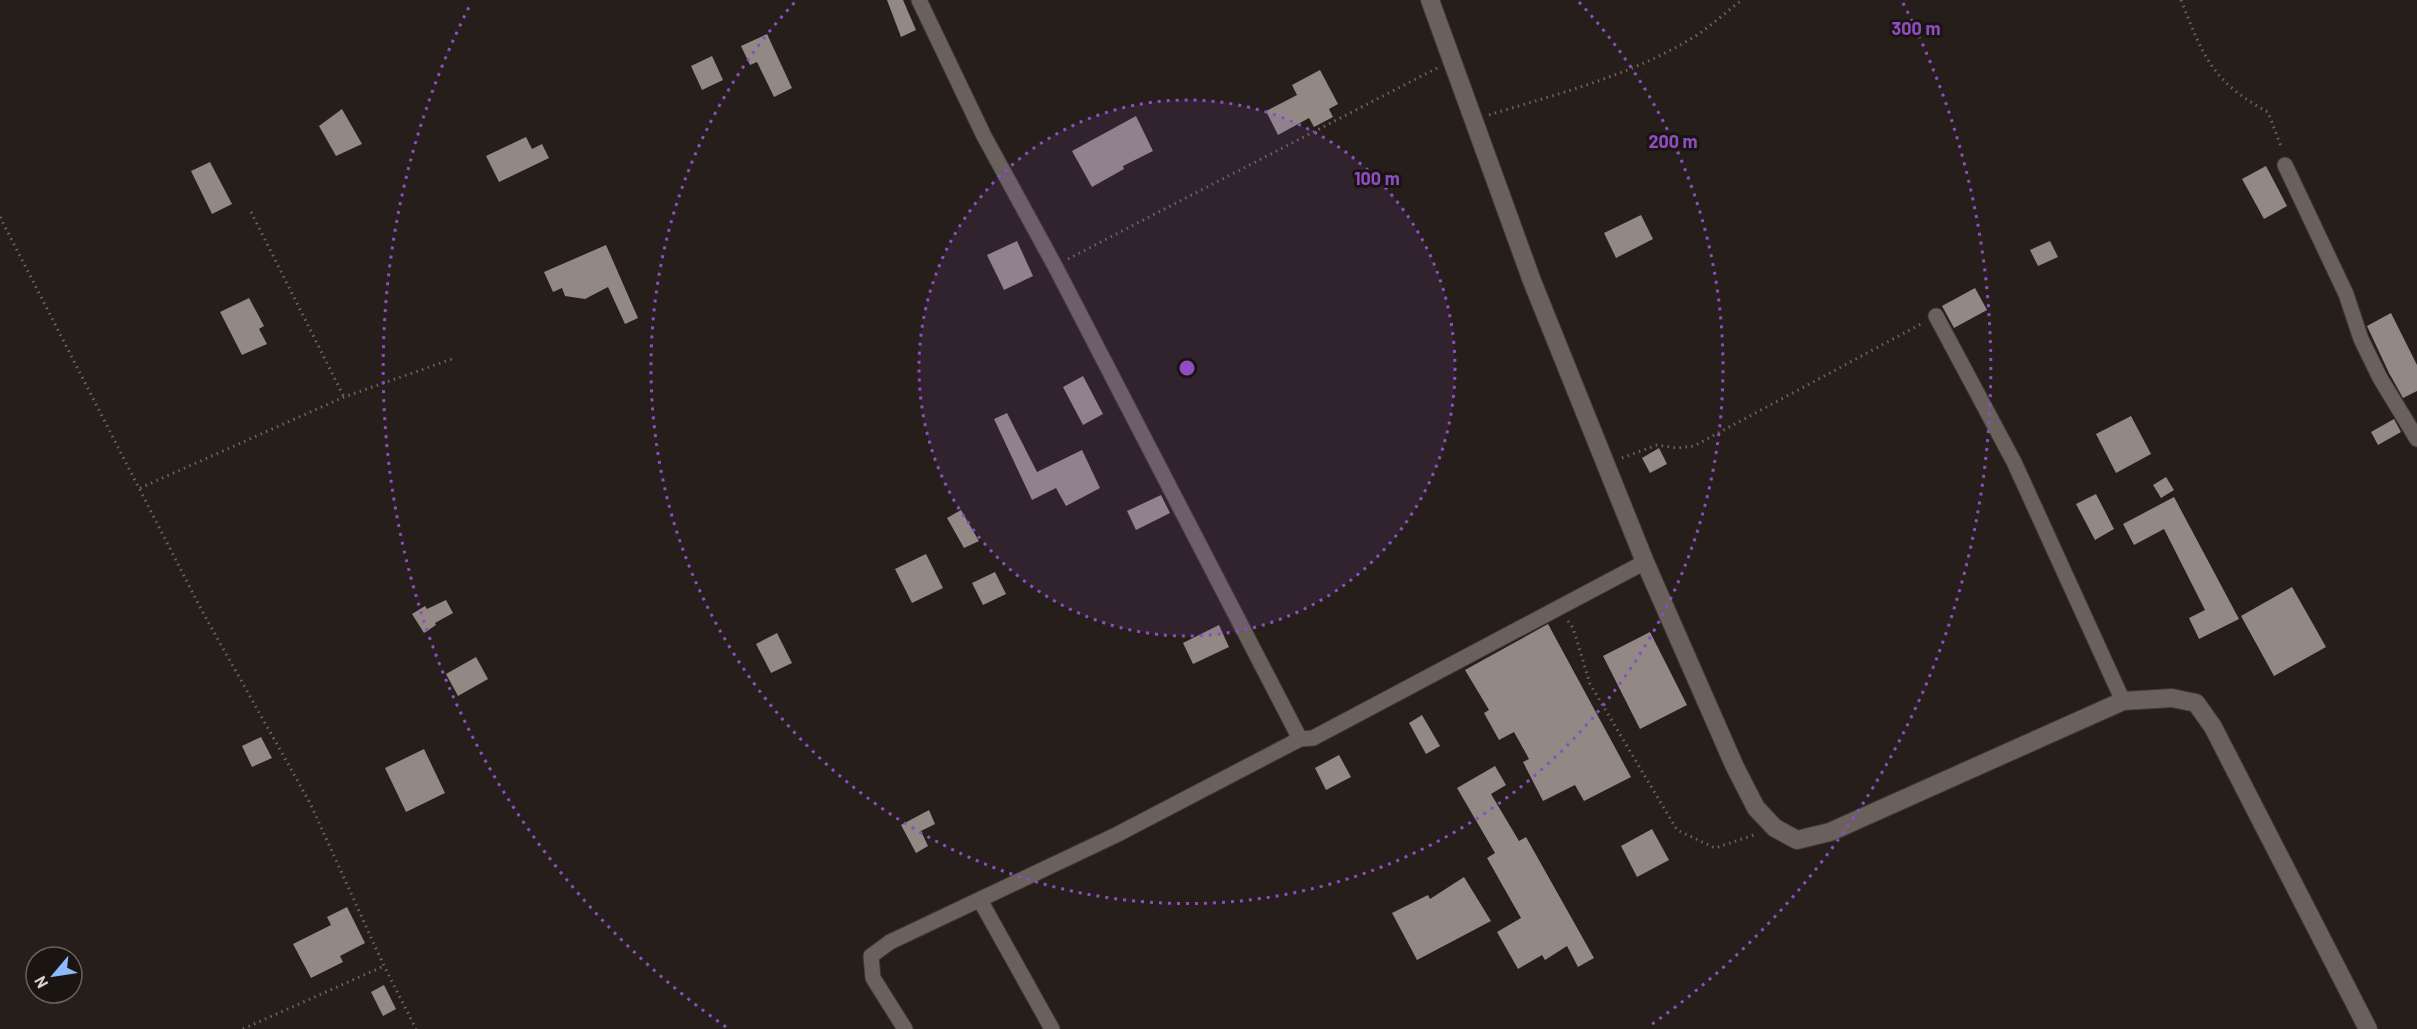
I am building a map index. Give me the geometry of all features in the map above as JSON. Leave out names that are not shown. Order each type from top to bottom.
[{"type":"street","points":[[919,0],[984,136],[1055,266],[1300,739]]},
{"type":"street","points":[[1430,0],[1532,281],[1645,562],[1735,767],[1756,808],[1775,828],[1797,840],[1830,832],[2123,701],[2172,698],[2196,703],[2213,727],[2368,1029]]},
{"type":"street","points":[[2285,165],[2346,294],[2366,349],[2417,439]]},
{"type":"street","points":[[1936,316],[2014,462],[2123,701]]},
{"type":"street","points":[[905,1029],[873,978],[871,956],[890,942],[1116,835],[1300,739],[1313,738],[1645,562]]},
{"type":"street","points":[[980,900],[1052,1029]]},
{"type":"path","points":[[1473,120],[1560,96],[1628,72],[1695,36],[1742,0]]},
{"type":"path","points":[[2181,0],[2211,68],[2243,98],[2268,112],[2282,143],[2285,165]]},
{"type":"path","points":[[1055,266],[1452,60]]},
{"type":"path","points":[[251,212],[344,397]]},
{"type":"path","points":[[0,218],[202,611],[310,803],[384,966],[416,1029]]},
{"type":"path","points":[[1607,464],[1657,445],[1677,448],[1694,446],[1936,316]]},
{"type":"path","points":[[140,488],[344,397],[452,359]]},
{"type":"path","points":[[1559,607],[1573,628],[1590,684],[1677,830],[1715,848],[1775,828]]},
{"type":"path","points":[[243,1029],[384,966]]},
{"type":"building","points":[[887,0],[903,0],[916,30],[901,37]]},
{"type":"building","points":[[767,34],[792,88],[774,97],[757,62],[750,65],[741,46]]},
{"type":"building","points":[[712,56],[723,80],[702,90],[691,66]]},
{"type":"building","points":[[1320,70],[1338,104],[1329,109],[1333,117],[1314,127],[1309,118],[1278,135],[1266,111],[1297,95],[1292,85]]},
{"type":"building","points":[[342,109],[362,144],[336,156],[319,126]]},
{"type":"building","points":[[1136,116],[1153,151],[1123,166],[1124,169],[1092,187],[1072,151]]},
{"type":"building","points":[[526,137],[532,149],[542,144],[549,158],[499,182],[486,156]]},
{"type":"building","points":[[210,162],[232,204],[212,214],[191,171]]},
{"type":"building","points":[[2266,166],[2287,206],[2264,219],[2242,179]]},
{"type":"building","points":[[1641,215],[1653,239],[1616,258],[1604,233]]},
{"type":"building","points":[[1017,241],[1033,276],[1004,290],[987,255]]},
{"type":"building","points":[[2050,241],[2058,257],[2038,266],[2030,250]]},
{"type":"building","points":[[606,245],[638,318],[625,324],[608,287],[585,299],[565,296],[562,288],[553,292],[544,272]]},
{"type":"building","points":[[1975,288],[1987,310],[1954,328],[1942,306]]},
{"type":"building","points":[[249,298],[264,326],[259,329],[267,344],[242,355],[220,312]]},
{"type":"building","points":[[2391,313],[2417,365],[2417,391],[2403,398],[2367,326]]},
{"type":"building","points":[[1083,376],[1103,414],[1083,425],[1063,387]]},
{"type":"building","points":[[1007,413],[1037,472],[1082,450],[1100,488],[1066,506],[1056,488],[1032,500],[994,419]]},
{"type":"building","points":[[2131,416],[2151,454],[2116,473],[2096,434]]},
{"type":"building","points":[[2394,419],[2401,432],[2378,445],[2371,432]]},
{"type":"building","points":[[1659,448],[1667,464],[1650,473],[1642,458]]},
{"type":"building","points":[[2166,477],[2174,490],[2161,498],[2153,485]]},
{"type":"building","points":[[2096,494],[2114,529],[2095,540],[2076,504]]},
{"type":"building","points":[[1161,495],[1170,513],[1136,530],[1127,511]]},
{"type":"building","points":[[2174,497],[2239,619],[2199,639],[2189,618],[2205,610],[2164,529],[2134,545],[2123,524]]},
{"type":"building","points":[[961,510],[979,541],[964,548],[947,518]]},
{"type":"building","points":[[926,554],[943,588],[912,603],[895,569]]},
{"type":"building","points":[[995,572],[1006,594],[983,605],[972,583]]},
{"type":"building","points":[[2292,587],[2326,647],[2274,676],[2241,616]]},
{"type":"building","points":[[446,600],[453,613],[435,623],[436,625],[424,633],[412,614],[425,606],[427,609]]},
{"type":"building","points":[[1548,624],[1631,777],[1584,801],[1575,785],[1543,801],[1523,762],[1529,759],[1514,732],[1499,740],[1484,713],[1489,710],[1465,670]]},
{"type":"building","points":[[1219,625],[1229,647],[1193,664],[1183,643]]},
{"type":"building","points":[[1650,632],[1687,705],[1640,729],[1603,656]]},
{"type":"building","points":[[777,633],[792,663],[771,673],[756,644]]},
{"type":"building","points":[[476,657],[488,679],[458,696],[446,674]]},
{"type":"building","points":[[1422,715],[1440,746],[1426,754],[1409,723]]},
{"type":"building","points":[[261,737],[272,758],[252,767],[242,746]]},
{"type":"building","points":[[424,749],[445,793],[406,812],[385,768]]},
{"type":"building","points":[[1339,755],[1351,777],[1326,790],[1315,768]]},
{"type":"building","points":[[1495,766],[1506,785],[1491,794],[1519,841],[1526,837],[1594,958],[1578,967],[1567,946],[1545,960],[1542,955],[1518,969],[1497,932],[1521,918],[1487,858],[1495,853],[1457,788]]},
{"type":"building","points":[[929,810],[935,824],[921,831],[928,846],[916,853],[901,825]]},
{"type":"building","points":[[1652,829],[1669,860],[1637,877],[1621,846]]},
{"type":"building","points":[[1464,877],[1491,921],[1417,960],[1392,913],[1428,895],[1430,899]]},
{"type":"building","points":[[347,907],[365,943],[340,956],[343,962],[311,978],[293,944],[331,925],[327,917]]},
{"type":"building","points":[[384,985],[396,1009],[383,1016],[371,992]]}]
